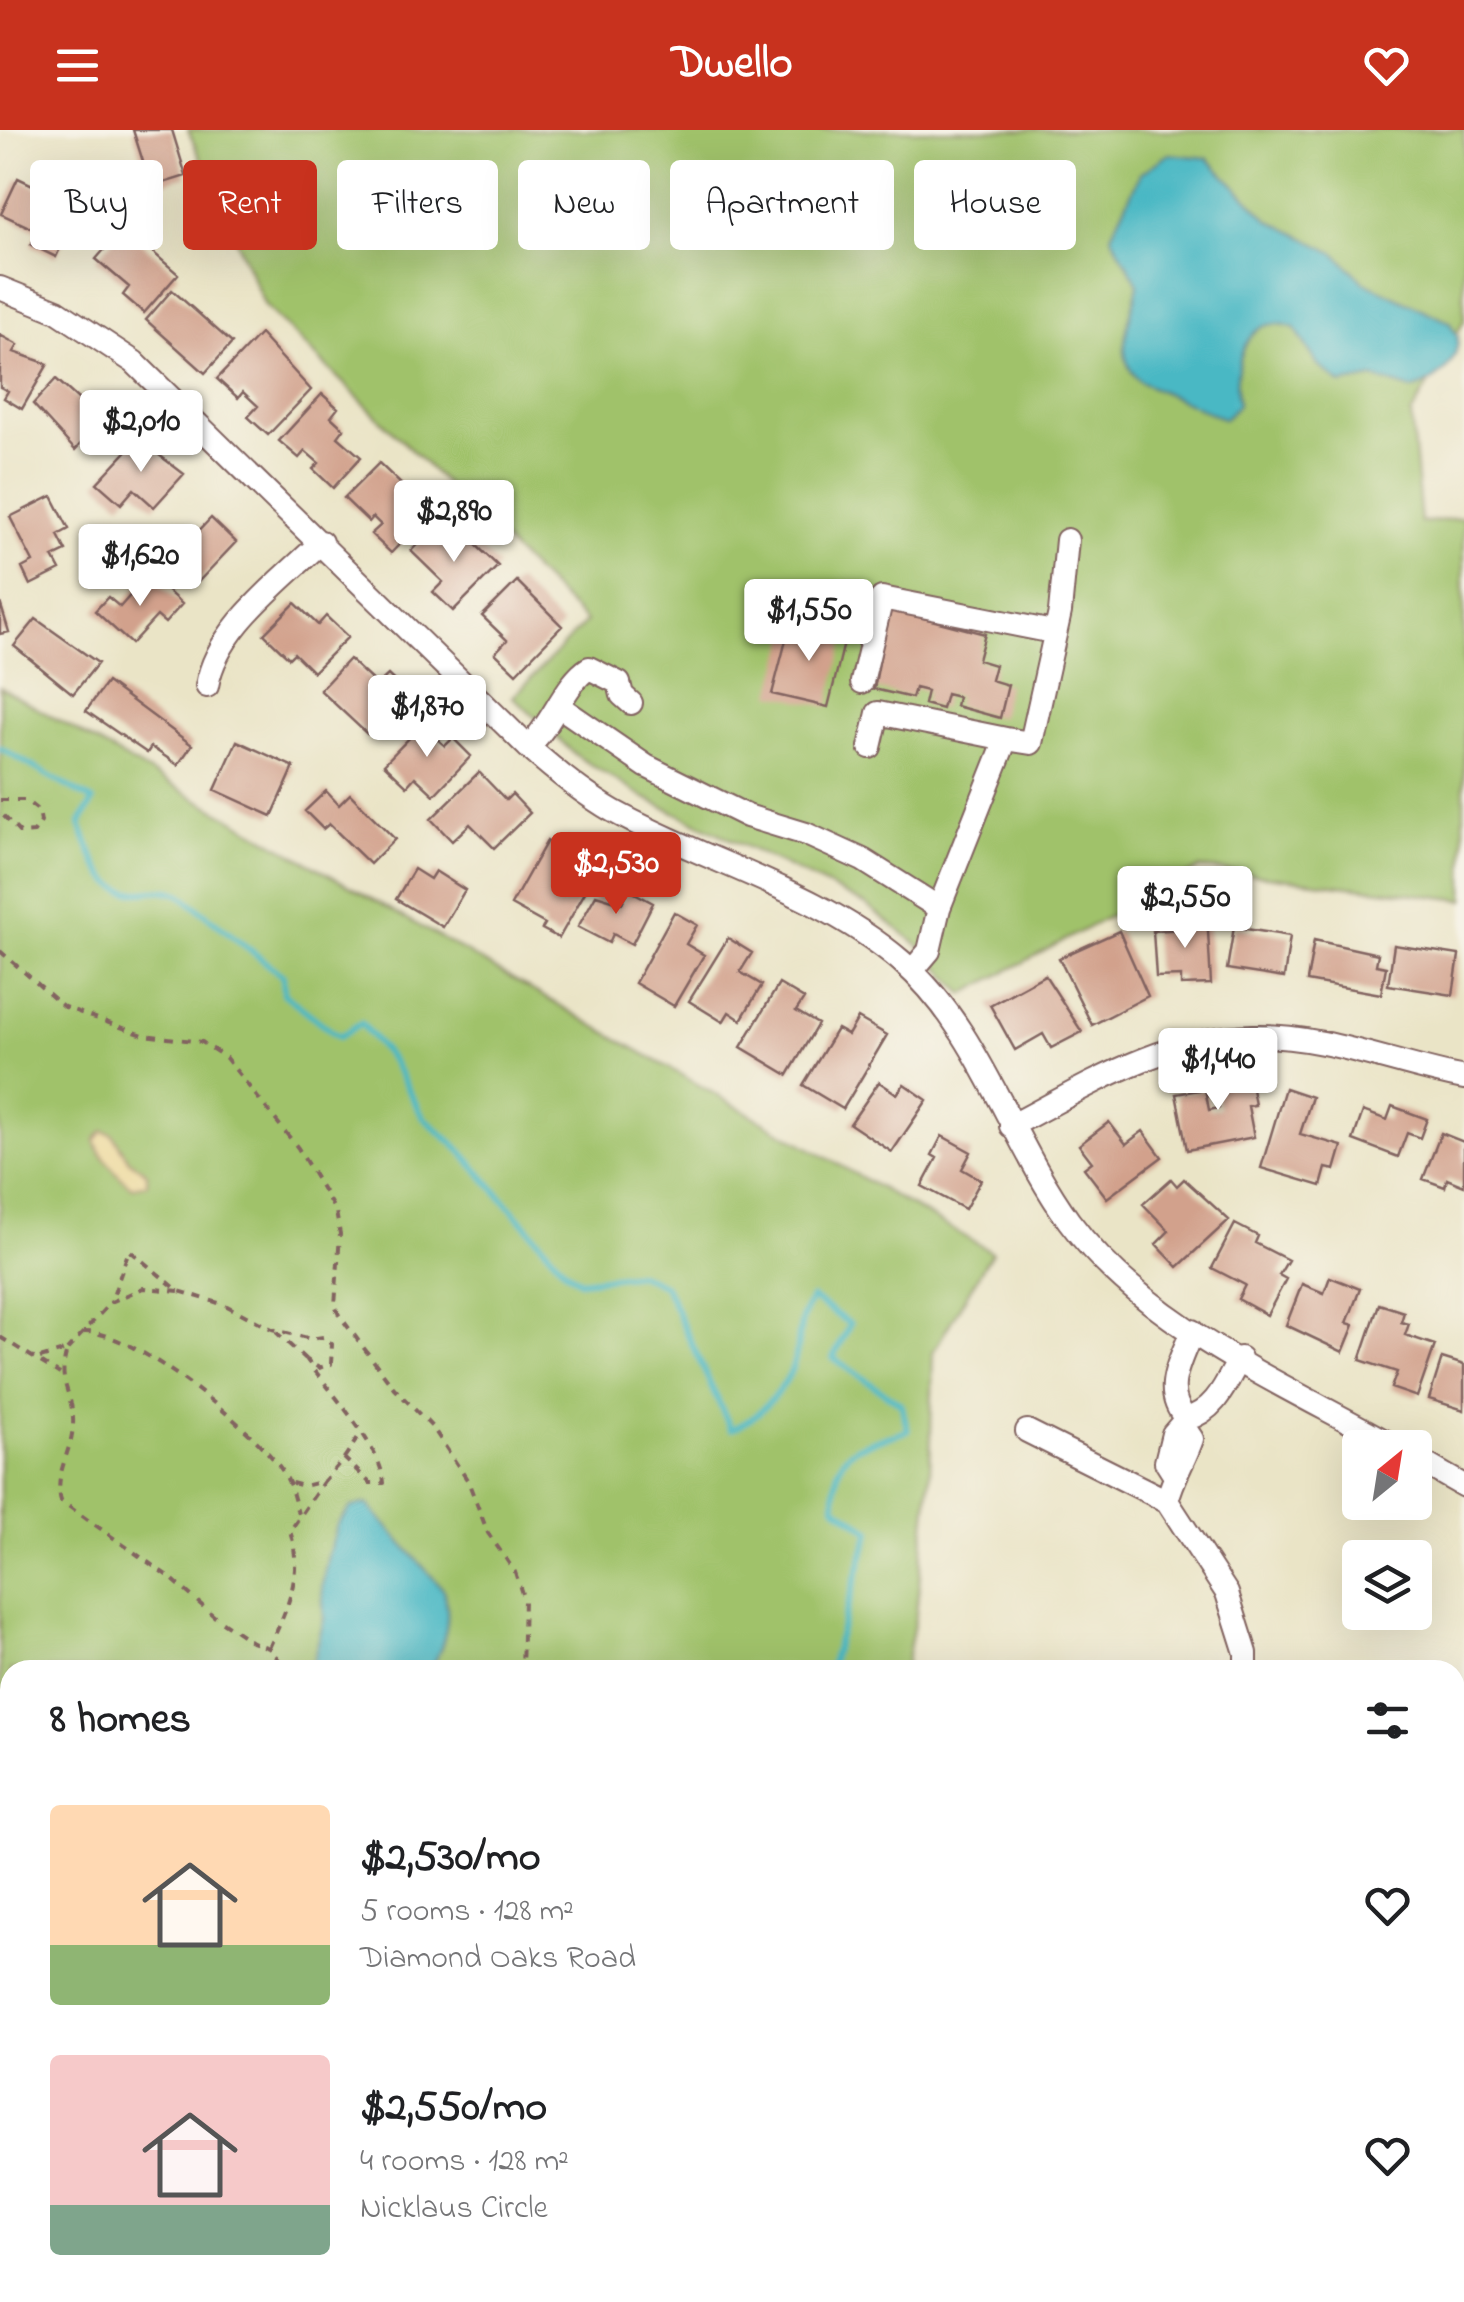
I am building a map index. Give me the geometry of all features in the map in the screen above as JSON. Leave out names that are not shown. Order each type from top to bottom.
[{"type":"street","points":[[0,288],[70,318],[134,362],[528,748],[612,810],[816,905],[872,938],[912,971],[953,1018],[1043,1182],[1094,1249],[1147,1298],[1192,1331],[1366,1430]]},
{"type":"street","points":[[870,747],[878,714],[1030,744],[1060,612],[1067,540]]},
{"type":"street","points":[[207,686],[211,662],[229,635],[320,542]]},
{"type":"street","points":[[862,682],[882,598],[1053,632]]},
{"type":"street","points":[[528,748],[560,707],[576,676],[589,668],[619,684],[622,695],[631,703]]},
{"type":"street","points":[[560,707],[646,766],[747,816],[806,834],[863,860],[938,908]]},
{"type":"street","points":[[912,971],[929,951],[938,908],[1006,739]]},
{"type":"street","points":[[1010,1126],[1136,1060],[1194,1042],[1273,1038],[1323,1045],[1464,1078]]},
{"type":"street","points":[[1185,1423],[1172,1402],[1172,1384],[1192,1331]]},
{"type":"street","points":[[1167,1501],[1174,1473],[1166,1462],[1173,1434],[1214,1404],[1240,1358]]},
{"type":"street","points":[[1027,1431],[1167,1501],[1227,1593],[1246,1660]]},
{"type":"street","points":[[1432,1468],[1464,1486]]},
{"type":"path","points":[[0,800],[25,800],[39,811],[41,822],[34,832],[20,833],[0,812]]},
{"type":"path","points":[[0,952],[64,1007],[143,1035],[189,1040],[217,1050],[298,1148],[339,1223],[335,1306],[394,1388],[433,1428],[468,1481],[488,1533],[519,1579],[524,1600],[522,1660]]},
{"type":"path","points":[[112,1302],[129,1250],[179,1291]]},
{"type":"path","points":[[279,1660],[270,1648],[252,1642],[214,1618],[172,1579],[62,1500],[56,1480],[70,1450],[73,1416],[60,1374],[67,1350],[83,1332],[112,1302],[143,1288],[179,1291],[225,1305],[272,1329],[311,1339],[323,1337],[332,1344],[330,1364],[319,1368],[306,1360]]},
{"type":"path","points":[[272,1329],[306,1360],[361,1433],[383,1470],[384,1483],[370,1483],[344,1458]]},
{"type":"path","points":[[83,1332],[98,1331],[128,1346],[241,1425],[288,1482],[298,1514]]},
{"type":"path","points":[[0,1338],[40,1358],[60,1374]]},
{"type":"path","points":[[40,1358],[67,1350]]},
{"type":"path","points":[[270,1648],[289,1605],[298,1568],[290,1531],[298,1514],[361,1433]]},
{"type":"path","points":[[288,1482],[304,1486],[324,1482]]},
{"type":"green space","points":[[188,130],[1464,130],[1464,321],[1411,415],[1421,523],[1464,517],[1464,900],[1200,868],[964,994],[917,944],[865,904],[645,798],[577,756],[513,697],[586,622],[265,306],[240,250],[317,250],[317,160],[201,160]]},
{"type":"green space","points":[[0,687],[992,1252],[933,1352],[930,1478],[916,1614],[907,1660],[0,1660]]},
{"type":"sand","points":[[103,1131],[112,1134],[129,1160],[147,1173],[147,1184],[133,1187],[111,1166],[95,1140]]},
{"type":"water","points":[[1169,154],[1207,158],[1269,220],[1336,254],[1364,282],[1449,322],[1458,337],[1450,364],[1438,377],[1412,390],[1373,378],[1341,384],[1318,365],[1295,328],[1278,324],[1253,334],[1245,345],[1237,375],[1238,405],[1224,419],[1140,382],[1131,371],[1125,347],[1138,284],[1111,235],[1141,173]]},
{"type":"water","points":[[367,1504],[442,1588],[446,1598],[446,1630],[436,1660],[314,1660],[324,1619],[322,1586],[328,1555],[337,1525],[351,1507]]},
{"type":"building","points":[[133,130],[172,130],[183,177],[163,183],[163,160],[142,160]]},
{"type":"building","points":[[18,178],[30,184],[30,227],[1,214]]},
{"type":"building","points":[[104,250],[150,250],[178,274],[144,313],[123,295],[129,287],[96,259]]},
{"type":"building","points":[[172,290],[232,343],[205,373],[146,320]]},
{"type":"building","points":[[260,334],[311,390],[268,435],[248,417],[258,406],[243,392],[238,398],[217,379]]},
{"type":"building","points":[[0,335],[18,345],[14,352],[48,364],[22,409],[4,398],[8,391],[0,387]]},
{"type":"building","points":[[56,379],[89,409],[101,396],[122,414],[103,435],[95,428],[75,450],[33,404]]},
{"type":"building","points":[[322,394],[338,408],[331,417],[344,429],[338,437],[361,457],[333,488],[313,469],[319,463],[305,451],[299,458],[279,441]]},
{"type":"building","points":[[138,439],[184,474],[154,507],[134,489],[121,504],[97,483]]},
{"type":"building","points":[[379,463],[405,488],[396,497],[421,522],[391,553],[371,534],[381,525],[373,517],[369,522],[344,498]]},
{"type":"building","points":[[52,496],[69,529],[58,535],[66,551],[53,557],[60,570],[30,585],[22,568],[33,562],[10,517]]},
{"type":"building","points":[[211,518],[236,542],[199,581],[168,552],[186,532],[192,538]]},
{"type":"building","points":[[439,522],[465,548],[472,541],[498,566],[453,611],[433,592],[443,582],[411,551]]},
{"type":"building","points":[[149,574],[182,604],[165,623],[157,616],[131,644],[95,611],[108,597],[120,607]]},
{"type":"building","points":[[517,581],[562,626],[516,673],[495,653],[507,640],[482,616]]},
{"type":"building","points":[[0,602],[9,632],[0,634]]},
{"type":"building","points":[[295,603],[318,625],[326,616],[348,637],[313,672],[294,653],[289,658],[264,634]]},
{"type":"building","points":[[889,609],[985,634],[978,660],[995,665],[991,680],[1008,685],[1000,718],[956,706],[958,697],[946,694],[942,709],[924,704],[927,691],[915,688],[912,698],[874,689]]},
{"type":"building","points":[[36,619],[98,663],[73,694],[14,646]]},
{"type":"building","points":[[791,621],[846,635],[828,707],[772,694]]},
{"type":"building","points":[[349,659],[377,685],[388,675],[406,692],[367,734],[320,690]]},
{"type":"building","points":[[107,682],[192,745],[178,765],[151,747],[147,753],[86,711]]},
{"type":"building","points":[[422,725],[445,746],[453,738],[471,756],[434,795],[415,777],[407,786],[384,764]]},
{"type":"building","points":[[237,741],[294,767],[272,816],[215,790]]},
{"type":"building","points":[[479,772],[506,800],[512,794],[530,813],[494,848],[470,824],[452,841],[431,819]]},
{"type":"building","points":[[326,791],[339,805],[350,794],[395,839],[370,864],[329,824],[323,829],[305,811]]},
{"type":"building","points":[[547,841],[570,854],[554,883],[565,889],[572,877],[588,887],[559,938],[542,929],[545,924],[511,905]]},
{"type":"building","points":[[414,869],[430,879],[435,871],[465,890],[443,927],[396,899]]},
{"type":"building","points":[[629,890],[653,903],[632,944],[613,934],[609,943],[578,927],[596,895],[622,903]]},
{"type":"building","points":[[674,912],[697,925],[686,944],[704,955],[674,1006],[635,983]]},
{"type":"building","points":[[1207,914],[1211,984],[1181,985],[1181,976],[1156,977],[1153,931],[1183,929],[1182,915]]},
{"type":"building","points":[[1234,927],[1290,936],[1284,978],[1227,969]]},
{"type":"building","points":[[1119,931],[1148,996],[1092,1025],[1059,958]]},
{"type":"building","points":[[728,938],[752,953],[740,972],[762,985],[741,1020],[729,1012],[723,1022],[689,1001]]},
{"type":"building","points":[[1314,940],[1378,954],[1376,965],[1386,967],[1381,994],[1307,981]]},
{"type":"building","points":[[1394,945],[1459,955],[1453,995],[1388,985]]},
{"type":"building","points":[[1045,975],[1082,1032],[1051,1048],[1043,1034],[1015,1050],[990,1005]]},
{"type":"building","points":[[779,984],[804,999],[796,1011],[818,1024],[788,1075],[741,1047]]},
{"type":"building","points":[[858,1018],[887,1035],[843,1109],[803,1085],[837,1029],[848,1035]]},
{"type":"building","points":[[1249,1073],[1255,1105],[1248,1106],[1254,1137],[1187,1150],[1176,1094],[1205,1089],[1209,1110],[1219,1108],[1213,1080]]},
{"type":"building","points":[[879,1082],[897,1094],[904,1084],[927,1100],[892,1152],[850,1124]]},
{"type":"building","points":[[1285,1088],[1312,1097],[1300,1134],[1342,1146],[1335,1170],[1326,1168],[1321,1186],[1261,1168]]},
{"type":"building","points":[[1392,1106],[1427,1119],[1420,1138],[1407,1133],[1398,1157],[1353,1140],[1363,1111],[1387,1120]]},
{"type":"building","points":[[1109,1122],[1126,1144],[1143,1131],[1162,1157],[1107,1198],[1084,1168],[1092,1162],[1079,1145]]},
{"type":"building","points":[[1441,1133],[1464,1142],[1464,1186],[1447,1179],[1445,1187],[1423,1179]]},
{"type":"building","points":[[942,1136],[971,1152],[962,1169],[981,1180],[965,1209],[922,1186],[937,1158],[932,1155]]},
{"type":"building","points":[[1171,1179],[1177,1186],[1184,1179],[1229,1220],[1178,1267],[1156,1244],[1169,1231],[1143,1204]]},
{"type":"building","points":[[1235,1224],[1258,1236],[1255,1243],[1288,1260],[1279,1275],[1286,1279],[1267,1315],[1238,1299],[1245,1285],[1212,1268]]},
{"type":"building","points":[[1330,1277],[1360,1289],[1347,1323],[1354,1325],[1343,1352],[1286,1325],[1302,1284],[1324,1293]]},
{"type":"building","points":[[1379,1304],[1404,1312],[1401,1322],[1409,1324],[1405,1335],[1435,1345],[1417,1397],[1391,1388],[1397,1372],[1360,1360]]},
{"type":"building","points":[[1442,1358],[1464,1365],[1464,1410],[1429,1399]]},
{"type":"waterway","points":[[0,748],[93,801],[80,824],[98,867],[113,884],[133,892],[162,890],[181,895],[283,976],[284,994],[339,1037],[361,1023],[393,1062],[423,1117],[460,1150],[566,1271],[580,1281],[639,1274],[665,1286],[731,1429],[758,1413],[788,1377],[803,1316],[812,1298],[850,1324],[833,1358],[901,1404],[908,1431],[851,1451],[838,1470],[835,1506],[870,1531],[832,1660]]}]
